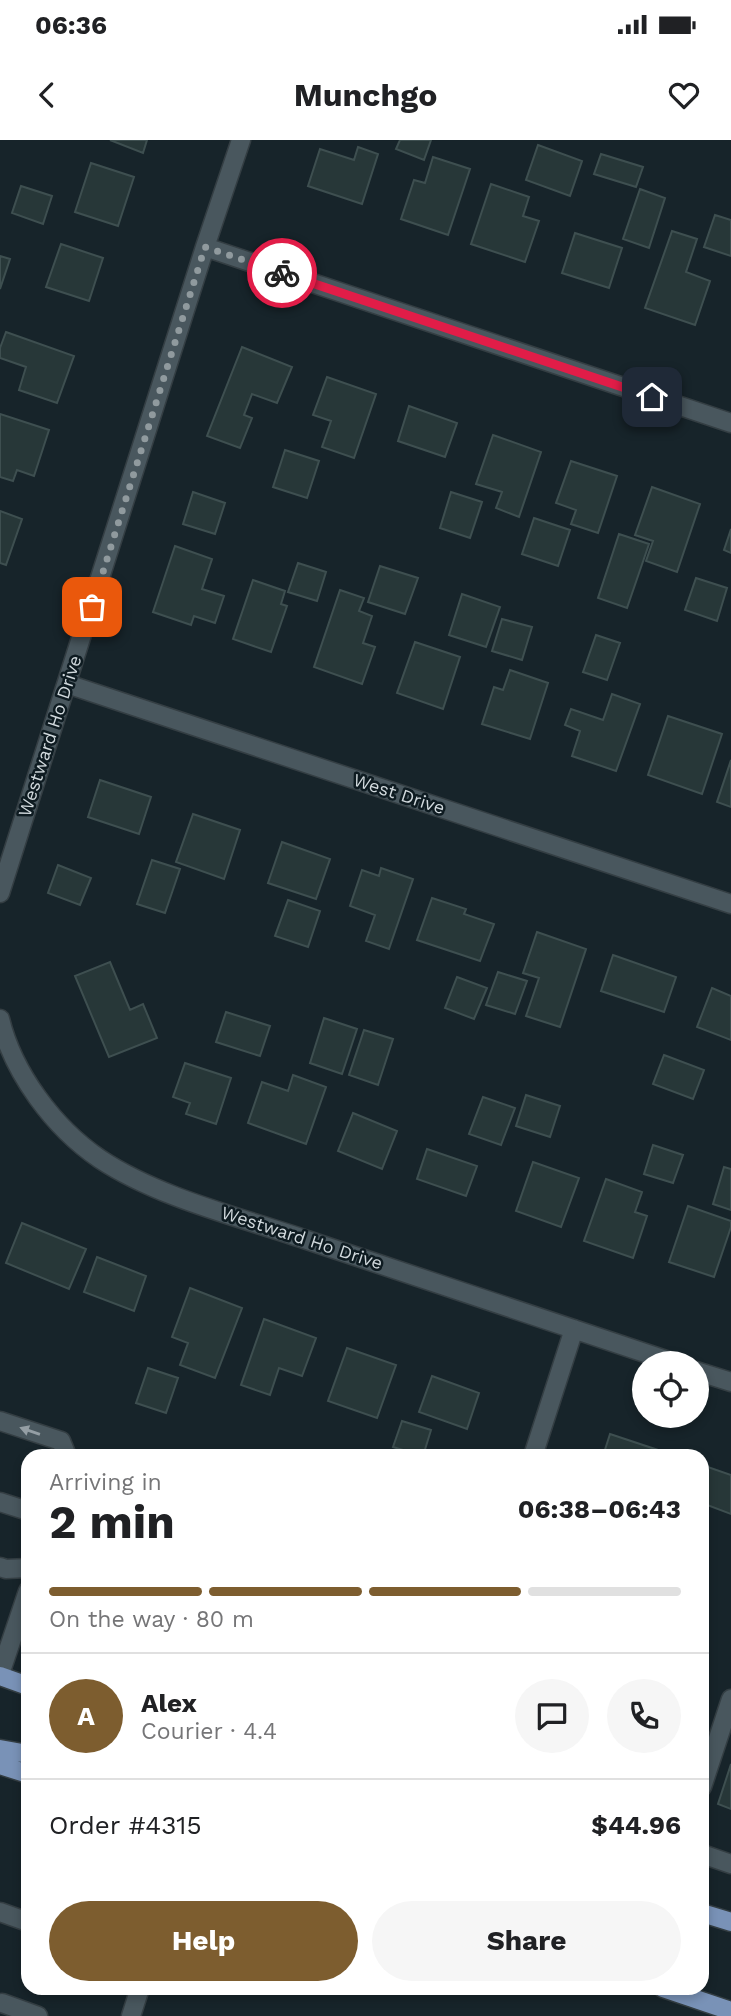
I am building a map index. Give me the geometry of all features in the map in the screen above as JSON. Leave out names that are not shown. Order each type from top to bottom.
[{"type":"main road","points":[[0,1675],[21,1683]]},
{"type":"main road","points":[[0,1749],[21,1753]]},
{"type":"main road","points":[[0,1765],[21,1772]]},
{"type":"main road","points":[[709,1915],[731,1922]]},
{"type":"main road","points":[[684,1995],[731,2011]]},
{"type":"street","name":"Westward Ho Drive","points":[[0,893],[241,140]]},
{"type":"street","points":[[205,247],[731,423]]},
{"type":"street","name":"West Drive","points":[[67,684],[731,904]]},
{"type":"street","name":"Westward Ho Drive","points":[[0,1019],[16,1060],[40,1100],[71,1135],[99,1158],[129,1175],[206,1206],[639,1351]]},
{"type":"street","points":[[535,1449],[574,1329]]},
{"type":"street","points":[[709,1375],[731,1382]]},
{"type":"street","points":[[0,1421],[61,1441],[64,1449]]},
{"type":"street","points":[[0,1502],[21,1509]]},
{"type":"street","points":[[0,1567],[21,1568]]},
{"type":"street","points":[[0,1675],[21,1630]]},
{"type":"street","points":[[709,1766],[731,1699]]},
{"type":"street","points":[[709,1856],[731,1864]]},
{"type":"street","points":[[0,1912],[21,1920]]},
{"type":"street","points":[[131,2016],[138,1995]]},
{"type":"street","points":[[2,2003],[38,2016]]},
{"type":"building","points":[[110,140],[147,140],[143,153]]},
{"type":"building","points":[[400,140],[431,140],[424,160],[396,149]]},
{"type":"building","points":[[538,145],[582,161],[570,196],[526,180]]},
{"type":"building","points":[[358,147],[378,154],[362,204],[308,186],[320,149],[354,160]]},
{"type":"building","points":[[601,154],[643,167],[636,187],[594,174]]},
{"type":"building","points":[[433,157],[470,169],[448,235],[401,219],[414,180],[425,183]]},
{"type":"building","points":[[91,163],[134,177],[118,226],[75,212]]},
{"type":"building","points":[[491,184],[529,197],[523,216],[539,221],[525,262],[471,244]]},
{"type":"building","points":[[21,186],[52,196],[43,224],[12,213]]},
{"type":"building","points":[[640,189],[665,198],[649,248],[623,239]]},
{"type":"building","points":[[715,215],[731,220],[731,256],[704,247]]},
{"type":"building","points":[[672,231],[697,239],[686,272],[710,281],[695,325],[645,308]]},
{"type":"building","points":[[575,233],[622,248],[609,288],[562,273]]},
{"type":"building","points":[[61,244],[103,258],[89,301],[46,287]]},
{"type":"building","points":[[0,256],[10,259],[0,289]]},
{"type":"building","points":[[6,332],[74,356],[57,403],[19,390],[26,367],[0,358],[0,348]]},
{"type":"building","points":[[242,347],[292,367],[277,403],[252,394],[244,415],[252,418],[240,448],[207,436]]},
{"type":"building","points":[[327,377],[376,394],[354,458],[322,447],[331,421],[313,415]]},
{"type":"building","points":[[409,406],[457,423],[445,457],[398,441]]},
{"type":"building","points":[[0,414],[49,430],[34,476],[17,470],[13,481],[0,477]]},
{"type":"building","points":[[493,435],[541,452],[519,517],[496,508],[502,492],[476,484]]},
{"type":"building","points":[[285,450],[319,461],[307,498],[273,487]]},
{"type":"building","points":[[571,461],[617,476],[598,533],[571,524],[576,510],[556,503]]},
{"type":"building","points":[[652,487],[700,504],[677,572],[646,561],[653,541],[635,535]]},
{"type":"building","points":[[193,492],[225,503],[215,534],[183,524]]},
{"type":"building","points":[[451,492],[482,502],[470,538],[440,528]]},
{"type":"building","points":[[0,511],[22,519],[6,565],[0,563]]},
{"type":"building","points":[[534,518],[570,530],[558,566],[522,554]]},
{"type":"building","points":[[731,529],[731,553],[724,550]]},
{"type":"building","points":[[619,534],[649,544],[627,608],[598,598]]},
{"type":"building","points":[[175,546],[212,559],[202,589],[224,596],[215,623],[194,616],[191,625],[153,612]]},
{"type":"building","points":[[298,563],[326,572],[317,601],[288,592]]},
{"type":"building","points":[[380,566],[418,578],[405,614],[368,602]]},
{"type":"building","points":[[696,578],[727,588],[717,621],[685,610]]},
{"type":"building","points":[[253,580],[285,591],[281,604],[287,606],[271,652],[233,639]]},
{"type":"building","points":[[340,590],[364,598],[359,611],[372,616],[363,643],[375,647],[362,684],[314,667]]},
{"type":"building","points":[[462,594],[500,607],[486,647],[449,635]]},
{"type":"building","points":[[502,619],[532,627],[522,660],[492,651]]},
{"type":"building","points":[[596,635],[620,643],[607,680],[583,672]]},
{"type":"building","points":[[415,642],[460,657],[443,709],[397,693]]},
{"type":"building","points":[[510,670],[548,683],[530,739],[482,724],[494,687],[503,690]]},
{"type":"building","points":[[612,694],[640,704],[616,771],[572,756],[580,731],[565,725],[571,709],[603,720]]},
{"type":"building","points":[[668,716],[722,734],[702,794],[648,775]]},
{"type":"building","points":[[731,760],[731,807],[717,802]]},
{"type":"building","points":[[100,780],[151,797],[139,834],[88,817]]},
{"type":"building","points":[[193,814],[240,830],[224,879],[176,862]]},
{"type":"building","points":[[282,842],[330,859],[316,899],[268,883]]},
{"type":"building","points":[[152,860],[180,869],[165,913],[137,904]]},
{"type":"building","points":[[58,865],[91,878],[80,905],[48,893]]},
{"type":"building","points":[[381,868],[413,879],[389,949],[366,941],[375,915],[350,906],[362,870],[379,876]]},
{"type":"building","points":[[432,898],[466,909],[464,914],[494,924],[480,961],[417,940]]},
{"type":"building","points":[[288,900],[320,911],[308,947],[275,936]]},
{"type":"building","points":[[537,932],[586,949],[560,1027],[526,1016],[539,978],[523,973]]},
{"type":"building","points":[[613,955],[676,977],[664,1012],[601,991]]},
{"type":"building","points":[[110,962],[130,1010],[143,1004],[157,1038],[109,1057],[75,976]]},
{"type":"building","points":[[498,972],[527,981],[515,1014],[486,1005]]},
{"type":"building","points":[[457,977],[487,988],[474,1019],[445,1008]]},
{"type":"building","points":[[712,988],[731,996],[731,1040],[697,1027]]},
{"type":"building","points":[[226,1012],[270,1026],[260,1056],[216,1042]]},
{"type":"building","points":[[324,1018],[357,1029],[342,1074],[310,1063]]},
{"type":"building","points":[[364,1030],[393,1039],[378,1085],[349,1075]]},
{"type":"building","points":[[664,1055],[704,1070],[693,1099],[653,1084]]},
{"type":"building","points":[[185,1063],[231,1078],[216,1124],[186,1114],[190,1103],[173,1097]]},
{"type":"building","points":[[293,1075],[326,1087],[306,1144],[248,1123],[262,1082],[288,1091]]},
{"type":"building","points":[[526,1095],[560,1106],[550,1137],[516,1126]]},
{"type":"building","points":[[483,1097],[515,1108],[501,1145],[469,1134]]},
{"type":"building","points":[[353,1113],[397,1131],[382,1169],[338,1151]]},
{"type":"building","points":[[653,1145],[683,1155],[673,1183],[644,1174]]},
{"type":"building","points":[[427,1149],[477,1166],[466,1196],[417,1179]]},
{"type":"building","points":[[533,1162],[579,1178],[561,1227],[516,1211]]},
{"type":"building","points":[[724,1167],[731,1169],[731,1210],[713,1204]]},
{"type":"building","points":[[606,1179],[642,1192],[635,1212],[647,1216],[633,1258],[584,1241]]},
{"type":"building","points":[[688,1206],[731,1221],[714,1277],[669,1262]]},
{"type":"building","points":[[22,1223],[86,1249],[69,1289],[6,1263]]},
{"type":"building","points":[[97,1257],[146,1276],[134,1311],[84,1292]]},
{"type":"building","points":[[190,1288],[242,1308],[215,1378],[180,1365],[188,1343],[172,1337]]},
{"type":"building","points":[[264,1319],[316,1338],[302,1376],[279,1368],[270,1395],[241,1385]]},
{"type":"building","points":[[347,1348],[396,1365],[377,1418],[328,1401]]},
{"type":"building","points":[[148,1368],[178,1378],[166,1413],[136,1403]]},
{"type":"building","points":[[432,1376],[479,1393],[467,1429],[419,1412]]},
{"type":"building","points":[[402,1421],[431,1430],[425,1449],[393,1447]]},
{"type":"building","points":[[610,1434],[655,1449],[605,1449]]},
{"type":"building","points":[[709,1467],[731,1475],[731,1514],[709,1506]]},
{"type":"building","points":[[731,1764],[731,1809],[718,1804]]},
{"type":"way so far","points":[[92,607],[205,247],[282,273]]},
{"type":"route","points":[[282,273],[652,397]]}]
